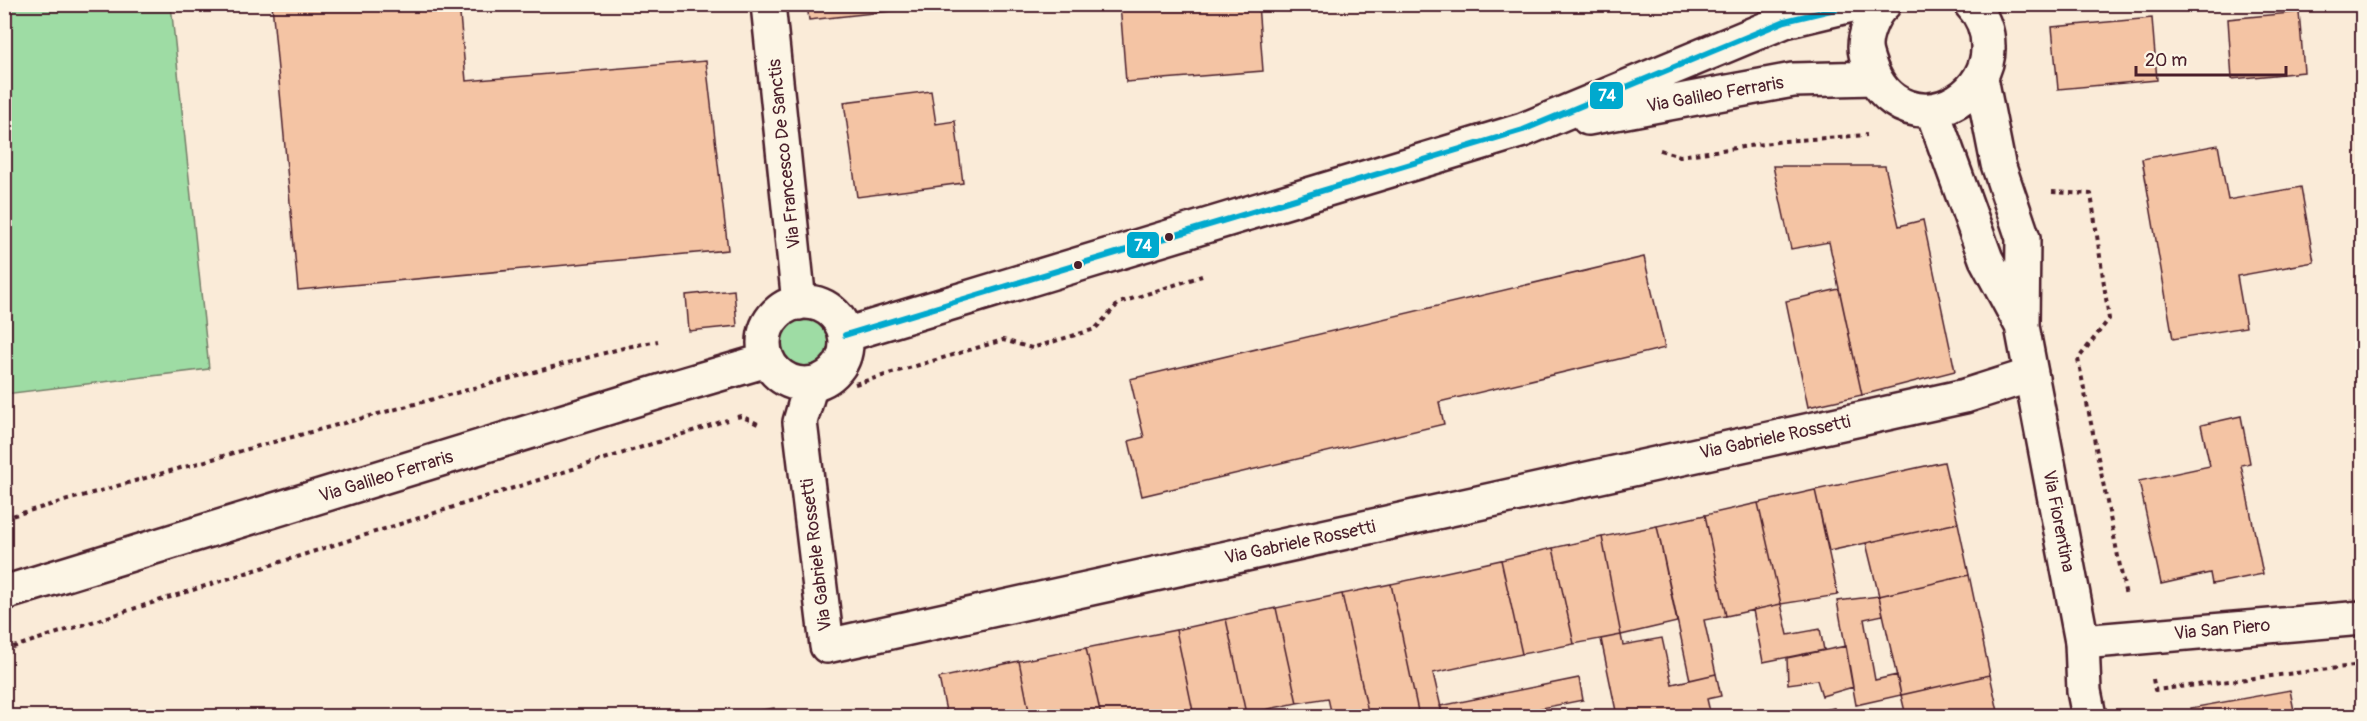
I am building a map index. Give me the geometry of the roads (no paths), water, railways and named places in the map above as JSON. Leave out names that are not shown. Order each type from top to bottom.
[{"type":"street","name":"Via Francesco De Sanctis","points":[[768,4],[799,303]]},
{"type":"street","name":"Via Galileo Ferraris","points":[[845,335],[1523,130],[1785,21],[1856,4]]},
{"type":"street","points":[[1884,4],[1868,29],[1865,51],[1874,78],[1894,100],[1915,109],[1932,110]]},
{"type":"street","name":"Via Fiorentina","points":[[1973,5],[1981,17],[1988,37],[1989,58],[1981,78],[1971,92],[1953,104],[1932,110],[1986,259],[2022,326]]},
{"type":"street","name":"Via Galileo Ferraris","points":[[1523,130],[1793,80],[1874,78]]},
{"type":"street","name":"Via Fiorentina","points":[[1981,78],[1998,164],[2023,238],[2022,326],[2082,642],[2084,691],[2089,717]]},
{"type":"street","points":[[799,303],[817,304],[829,310],[840,322],[845,335],[844,358],[837,370],[825,379],[811,384],[798,384],[784,379],[776,372],[768,360],[764,340],[768,326],[775,316],[786,307],[799,303]]},
{"type":"street","name":"Via Galileo Ferraris","points":[[4,593],[660,391],[768,360]]},
{"type":"street","name":"Via Gabriele Rossetti","points":[[811,384],[800,422],[827,646],[1965,396],[2031,375]]},
{"type":"street","name":"Via San Piero","points":[[2082,642],[2362,618]]}]
